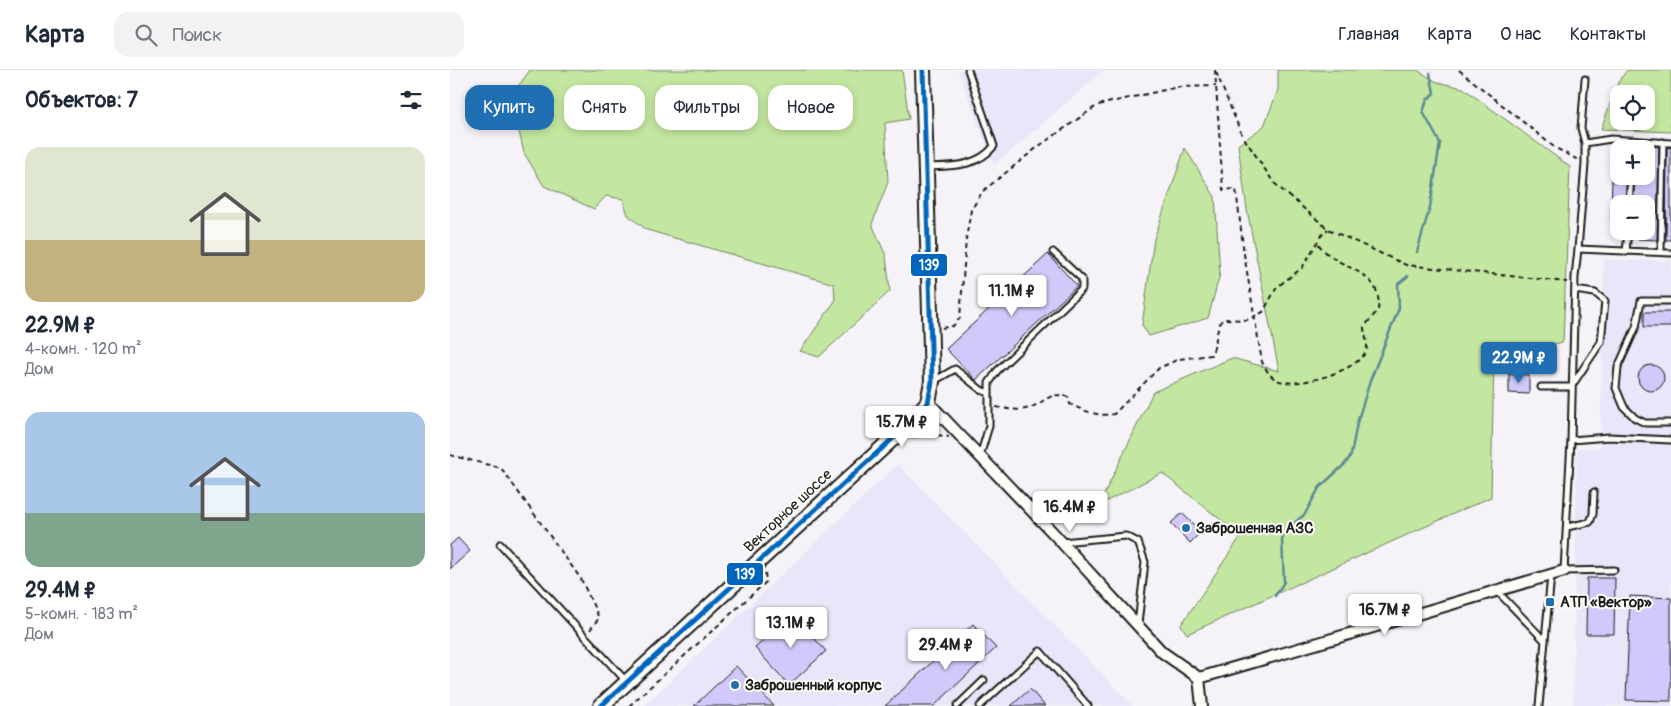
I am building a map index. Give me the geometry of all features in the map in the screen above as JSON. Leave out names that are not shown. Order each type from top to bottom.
[{"type":"main road","name":"Векторное шоссе","points":[[601,706],[914,419],[928,402],[932,382],[923,70]]},
{"type":"street","points":[[928,402],[1062,542],[1162,652],[1199,678],[1202,706]]},
{"type":"street","points":[[1199,678],[1495,589],[1564,571]]},
{"type":"lane","points":[[927,167],[973,162],[989,152],[994,146],[968,70]]},
{"type":"lane","points":[[1585,79],[1581,128],[1585,143],[1585,164],[1575,283],[1571,440],[1564,571],[1614,570]]},
{"type":"lane","points":[[1585,143],[1611,139],[1633,140]]},
{"type":"lane","points":[[1655,141],[1671,143]]},
{"type":"lane","points":[[1661,252],[1663,142]]},
{"type":"lane","points":[[1626,252],[1627,240]]},
{"type":"lane","points":[[1578,249],[1671,253]]},
{"type":"lane","points":[[980,456],[989,426],[988,383],[997,371],[1082,289],[1082,279],[1053,252]]},
{"type":"lane","points":[[1572,387],[1601,342],[1605,301],[1595,293],[1575,290]]},
{"type":"lane","points":[[1671,301],[1641,301],[1636,327],[1618,367],[1616,388],[1624,407],[1635,418],[1645,423],[1671,423]]},
{"type":"lane","points":[[932,382],[955,369],[981,390],[989,393]]},
{"type":"lane","points":[[1542,387],[1572,387]]},
{"type":"lane","points":[[1571,440],[1609,437],[1671,440]]},
{"type":"lane","points":[[1566,527],[1590,522],[1593,514],[1594,492]]},
{"type":"lane","points":[[1062,542],[1126,536],[1138,542],[1145,562],[1138,624]]},
{"type":"lane","points":[[500,544],[626,682]]},
{"type":"lane","points":[[1539,706],[1552,575]]},
{"type":"lane","points":[[1495,589],[1545,641]]},
{"type":"lane","points":[[980,706],[1040,651],[1088,706]]},
{"type":"lane","points":[[957,706],[984,680]]},
{"type":"lane","points":[[1077,706],[1084,701]]},
{"type":"path","points":[[1215,70],[1223,190],[1236,189],[1244,254],[1262,362],[1271,376],[1288,382],[1343,372],[1352,367],[1366,352],[1367,342],[1364,327],[1378,310],[1379,298],[1376,287],[1364,275],[1334,260],[1323,252],[1317,242]]},
{"type":"path","points":[[1215,70],[1242,135],[1274,183],[1328,229],[1406,265],[1575,283]]},
{"type":"path","points":[[1459,70],[1554,148],[1585,164]]},
{"type":"path","points":[[930,327],[944,329],[953,326],[960,318],[966,239],[971,210],[983,191],[1039,146],[1098,105],[1178,87],[1216,86]]},
{"type":"path","points":[[989,406],[1011,409],[1031,408],[1053,394],[1060,394],[1068,396],[1070,404],[1078,408],[1106,416],[1114,414],[1167,362],[1211,355],[1216,344],[1219,324],[1223,319],[1238,321],[1255,317],[1263,312],[1277,287],[1309,259],[1317,242],[1328,229]]},
{"type":"path","points":[[905,438],[932,434],[953,438]]},
{"type":"path","points":[[450,455],[501,468],[536,514],[581,579],[599,618],[586,636]]},
{"type":"path","points":[[629,706],[766,582],[765,566]]},
{"type":"shaded area","points":[[958,70],[1104,70],[994,166]]},
{"type":"shaded area","points":[[1604,260],[1671,261],[1671,706],[1573,706],[1577,448],[1600,449]]},
{"type":"shaded area","points":[[898,464],[1133,706],[644,706]]},
{"type":"green space","points":[[530,70],[902,70],[909,119],[885,123],[888,182],[872,224],[886,256],[890,291],[819,357],[800,351],[835,301],[834,284],[647,230],[628,215],[623,199],[606,196],[594,209],[544,186],[524,153],[519,130],[554,130],[554,85],[519,85]]},
{"type":"green space","points":[[1278,70],[1417,70],[1437,82],[1463,88],[1570,167],[1563,342],[1494,359],[1491,497],[1187,634],[1181,625],[1241,536],[1162,473],[1099,505],[1153,392],[1232,358],[1279,371],[1247,210],[1238,145],[1264,126],[1278,90]]},
{"type":"green space","points":[[1627,70],[1671,70],[1671,132],[1624,130],[1655,130],[1655,85],[1617,85]]},
{"type":"green space","points":[[1610,105],[1610,129],[1601,129]]},
{"type":"green space","points":[[1185,148],[1215,197],[1220,274],[1208,318],[1149,336],[1142,325],[1154,239]]},
{"type":"building","points":[[1655,147],[1659,147],[1657,240],[1655,240],[1655,195],[1634,195],[1634,185],[1655,185]]},
{"type":"building","points":[[1667,147],[1671,148],[1671,240],[1666,240]]},
{"type":"building","points":[[1612,185],[1626,185],[1626,195],[1612,195]]},
{"type":"building","points":[[1048,254],[1077,286],[976,380],[946,349]]},
{"type":"building","points":[[1644,312],[1671,312],[1671,327],[1644,327]]},
{"type":"building","points":[[1651,365],[1660,369],[1664,378],[1660,387],[1651,391],[1642,387],[1638,378],[1642,369]]},
{"type":"building","points":[[1509,374],[1529,375],[1529,394],[1509,393]]},
{"type":"building","name":"Заброшенная АЗС","points":[[1182,513],[1201,532],[1190,543],[1171,523]]},
{"type":"building","points":[[458,538],[470,551],[450,569],[450,545]]},
{"type":"building","points":[[1587,578],[1615,578],[1614,634],[1586,634]]},
{"type":"building","points":[[1630,596],[1671,598],[1671,701],[1626,700]]},
{"type":"building","points":[[792,614],[826,651],[789,685],[755,648]]},
{"type":"building","points":[[973,624],[996,648],[934,706],[885,706]]},
{"type":"building","name":"Заброшенный корпус","points":[[736,666],[774,706],[694,706]]},
{"type":"building","points":[[1030,689],[1045,706],[1011,706]]},
{"type":"waterway","points":[[1417,252],[1430,207],[1440,143],[1423,112],[1427,100],[1434,93],[1430,73]]},
{"type":"waterway","points":[[1275,596],[1284,582],[1282,539],[1286,530],[1305,514],[1319,488],[1346,463],[1351,455],[1357,423],[1370,381],[1399,308],[1398,284],[1408,276]]},
{"type":"transit line","name":"139","points":[[601,706],[914,419],[928,402],[932,382],[923,70]]},
{"type":"place","name":"Заброшенная АЗС","points":[[1186,528]]},
{"type":"place","name":"АТП «Вектор»","points":[[1550,602]]},
{"type":"place","name":"Заброшенный корпус","points":[[735,685]]}]
